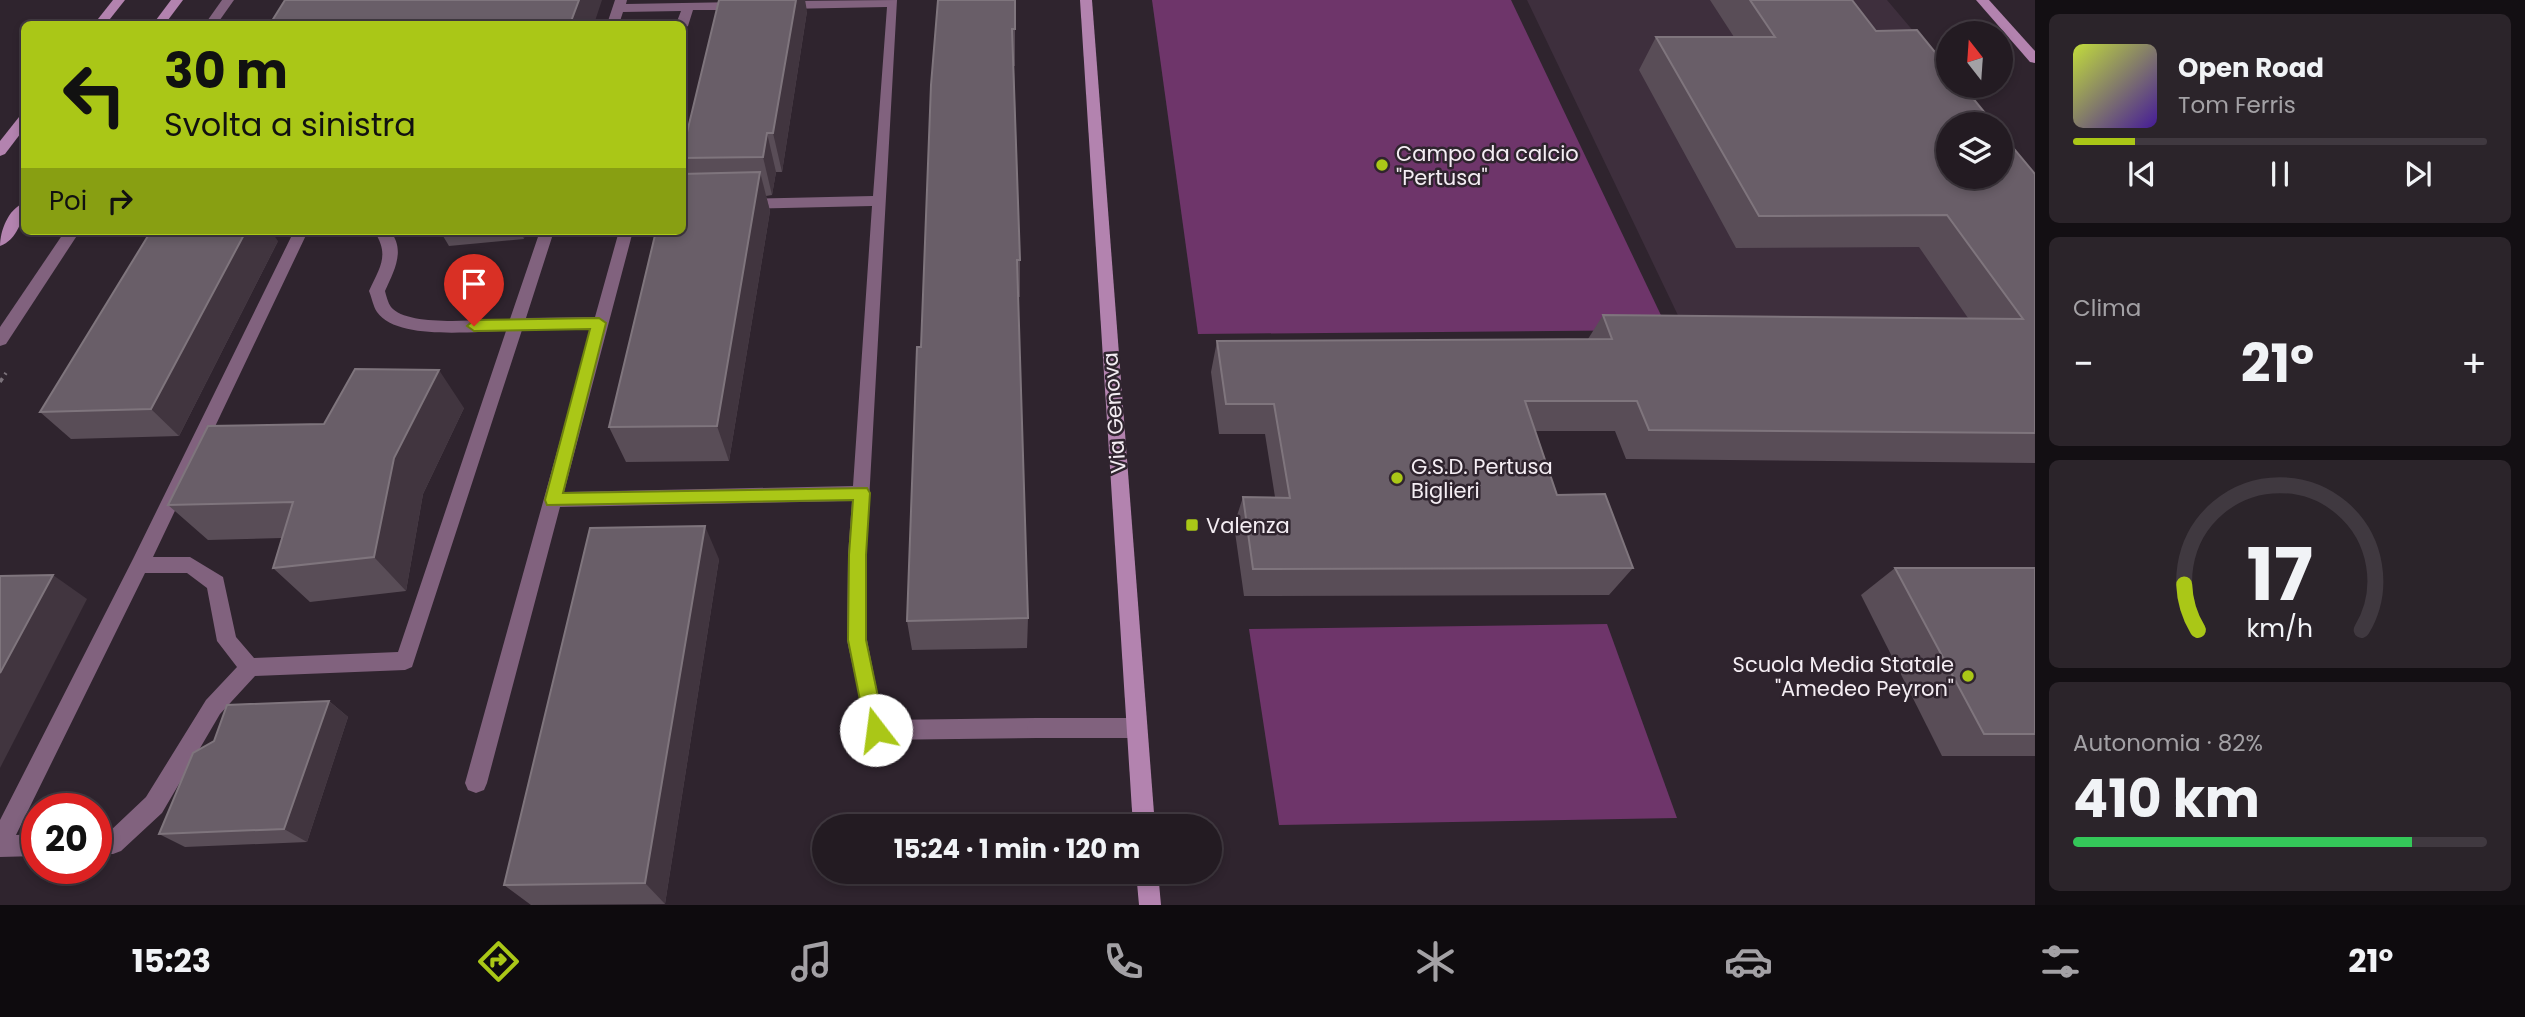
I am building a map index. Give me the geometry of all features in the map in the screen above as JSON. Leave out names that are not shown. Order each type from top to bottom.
[{"type":"street","points":[[102,21],[120,0]]},
{"type":"street","points":[[161,21],[177,0]]},
{"type":"street","points":[[213,21],[228,0]]},
{"type":"street","name":"Via Genova","points":[[1086,0],[1143,814]]},
{"type":"street","points":[[1982,0],[2035,60]]},
{"type":"street","points":[[614,21],[620,4],[688,7],[893,1],[857,555],[857,640],[876,730],[1136,728]]},
{"type":"street","points":[[684,21],[688,7]]},
{"type":"street","points":[[0,151],[21,124]]},
{"type":"street","points":[[735,204],[880,201]]},
{"type":"street","points":[[0,241],[21,212]]},
{"type":"street","points":[[0,340],[70,235]]},
{"type":"street","points":[[21,845],[0,845],[140,565],[299,235]]},
{"type":"street","points":[[387,235],[393,253],[377,291],[384,310],[402,322],[431,326],[599,323]]},
{"type":"street","points":[[112,843],[154,805],[213,707],[250,667],[405,661],[546,235]]},
{"type":"street","points":[[476,783],[625,235]]},
{"type":"street","points":[[553,500],[862,493]]},
{"type":"street","points":[[140,565],[190,565],[216,583],[227,641],[250,667]]},
{"type":"street","points":[[1148,884],[1150,905]]},
{"type":"shaded area","name":"Campo da calcio \"Pertusa\"","points":[[1152,0],[1511,0],[1668,330],[1198,334]]},
{"type":"shaded area","points":[[1527,0],[1887,0],[1936,58],[1936,98],[1948,98],[1948,112],[1936,112],[1936,189],[2003,189],[2035,325],[1685,330]]},
{"type":"shaded area","points":[[1607,624],[1677,818],[1279,825],[1249,629]]},
{"type":"building","points":[[285,0],[579,0],[571,21],[272,21]]},
{"type":"building","points":[[719,0],[796,0],[773,133],[767,133],[763,157],[686,158],[686,136]]},
{"type":"building","points":[[938,0],[1015,0],[1015,29],[1012,29],[1028,618],[907,621],[917,347],[921,347],[931,85]]},
{"type":"building","points":[[1750,0],[1852,0],[1876,31],[1917,30],[1936,53],[1936,98],[1973,98],[1984,112],[1936,112],[1936,189],[2013,189],[2013,148],[2035,174],[2035,433],[1649,430],[1637,401],[1525,401],[1557,495],[1605,494],[1633,568],[1253,569],[1243,497],[1290,498],[1274,404],[1226,404],[1217,341],[1612,339],[1603,315],[2023,319],[1947,215],[1759,216],[1656,37],[1775,37]]},
{"type":"building","points":[[760,172],[717,426],[609,427],[655,235],[686,235],[686,174]]},
{"type":"building","points":[[149,235],[244,235],[151,409],[40,412]]},
{"type":"building","points":[[355,369],[439,370],[394,458],[374,557],[273,568],[293,502],[168,505],[208,426],[324,424]]},
{"type":"building","points":[[705,526],[645,883],[504,885],[590,528]]},
{"type":"building","points":[[1895,568],[2035,568],[2035,734],[1984,734]]},
{"type":"building","points":[[53,575],[0,673],[0,576]]},
{"type":"building","points":[[329,701],[284,829],[159,834],[193,753],[214,741],[227,705]]},
{"type":"place","name":"Campo da calcio \"Pertusa\"","points":[[1382,165]]},
{"type":"place","name":"G.S.D. Pertusa Biglieri","points":[[1397,478]]},
{"type":"place","name":"Valenza","points":[[1192,525]]},
{"type":"place","name":"Scuola Media Statale \"Amedeo Peyron\"","points":[[1968,676]]},
{"type":"route","points":[[474,326],[599,323],[553,500],[862,493],[857,555],[857,640],[866,696],[876,730]]}]
